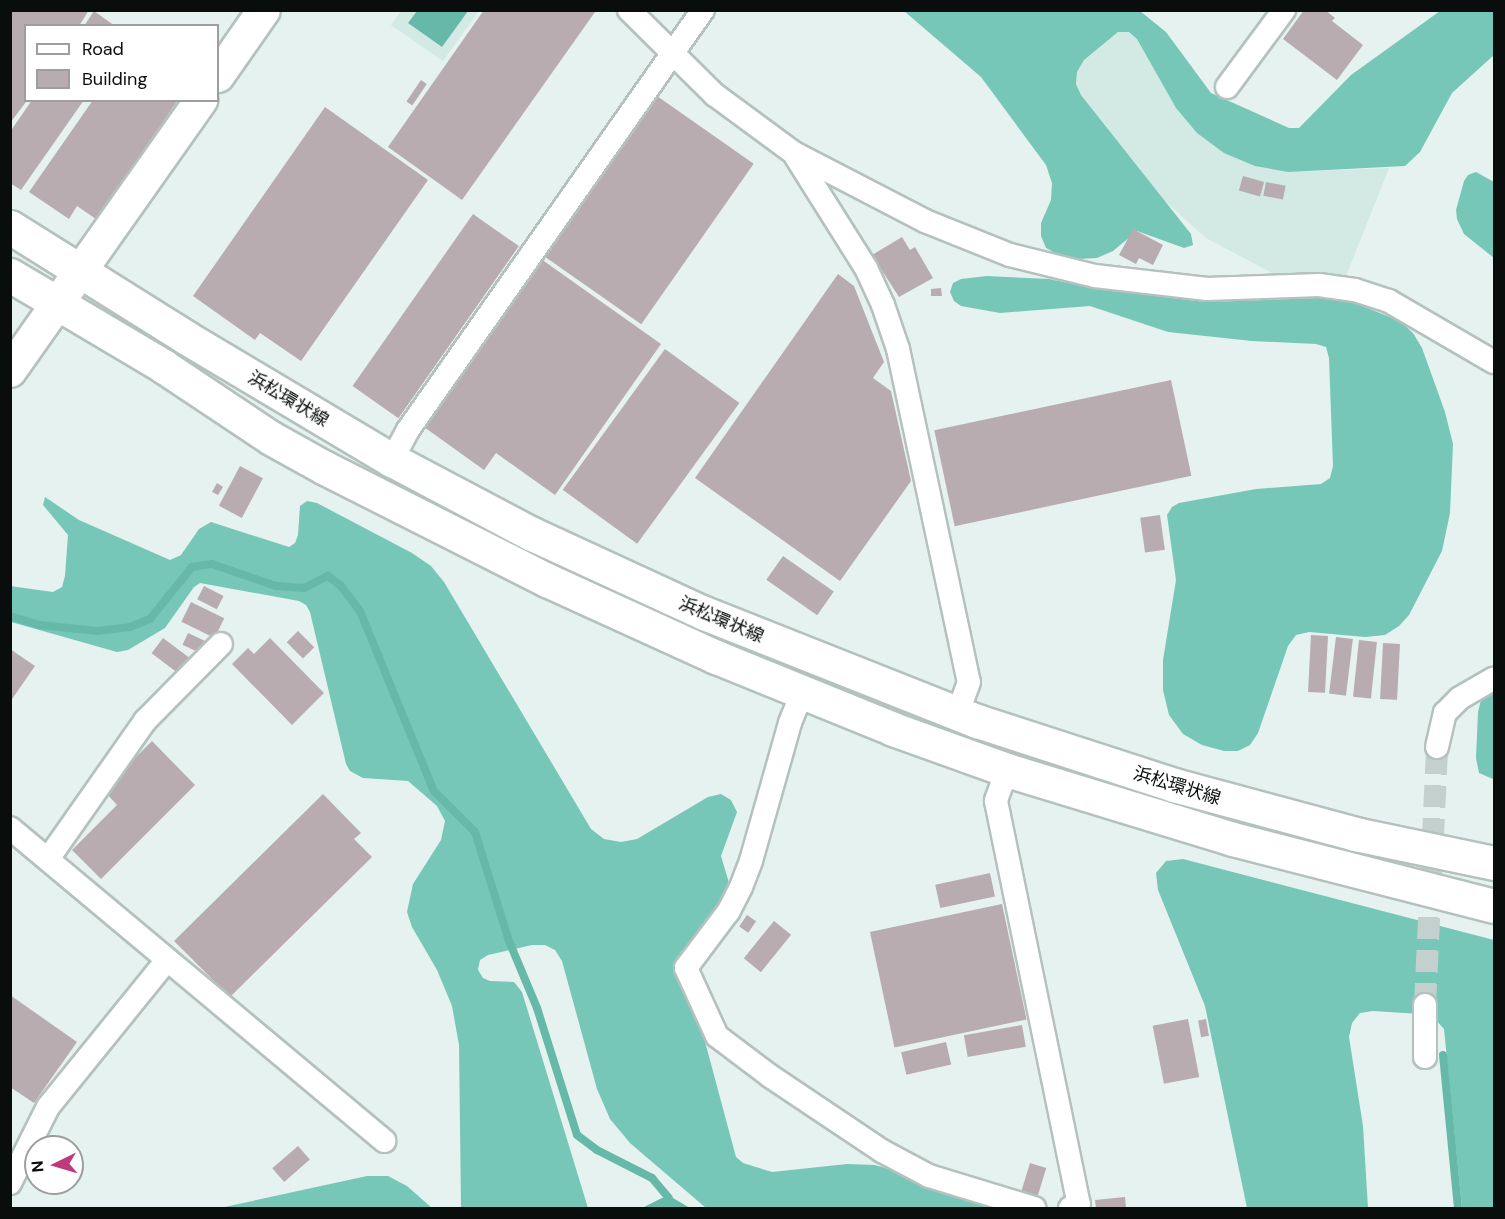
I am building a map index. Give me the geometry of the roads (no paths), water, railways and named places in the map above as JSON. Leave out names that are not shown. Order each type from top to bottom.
[{"type":"main road","name":"浜松環状線","points":[[10,227],[285,398],[392,460],[532,534],[646,587],[800,653],[958,713],[1234,803],[1355,834],[1494,863]]},
{"type":"main road","name":"浜松環状線","points":[[10,274],[163,366],[271,438],[408,511],[603,606],[802,693],[1007,770],[1243,842],[1494,906]]},
{"type":"street","points":[[219,75],[264,10]]},
{"type":"street","points":[[629,10],[672,55],[716,95],[794,153],[925,221],[1010,255],[1095,276],[1207,289],[1319,285],[1355,290],[1389,301],[1494,362]]},
{"type":"street","points":[[392,460],[408,430],[703,10]]},
{"type":"street","points":[[1227,87],[1284,10]]},
{"type":"street","points":[[10,371],[200,102]]},
{"type":"street","points":[[794,153],[866,268],[883,305],[898,349],[969,682],[958,713]]},
{"type":"street","points":[[48,859],[145,721],[221,644]]},
{"type":"street","points":[[1437,747],[1446,713],[1460,698],[1494,678]]},
{"type":"street","points":[[802,693],[789,723],[751,861],[741,887],[728,912],[687,968],[717,1036],[770,1076],[901,1161],[929,1176],[1034,1209]]},
{"type":"street","points":[[1007,770],[996,801],[1079,1204],[1071,1209]]},
{"type":"street","points":[[10,828],[384,1141]]},
{"type":"street","points":[[10,1183],[48,1107],[167,960]]},
{"type":"street","points":[[1425,1005],[1425,1057]]},
{"type":"waterway","points":[[10,616],[40,625],[98,631],[130,627],[150,619],[192,567],[212,564],[276,586],[304,588],[328,576],[341,586],[360,611],[434,791],[475,832],[509,941],[537,1008],[577,1135],[597,1150],[652,1178],[669,1198]]},
{"type":"waterway","points":[[1443,1055],[1458,1208]]},
{"type":"tunnel","points":[[1425,1005],[1437,747]]}]
